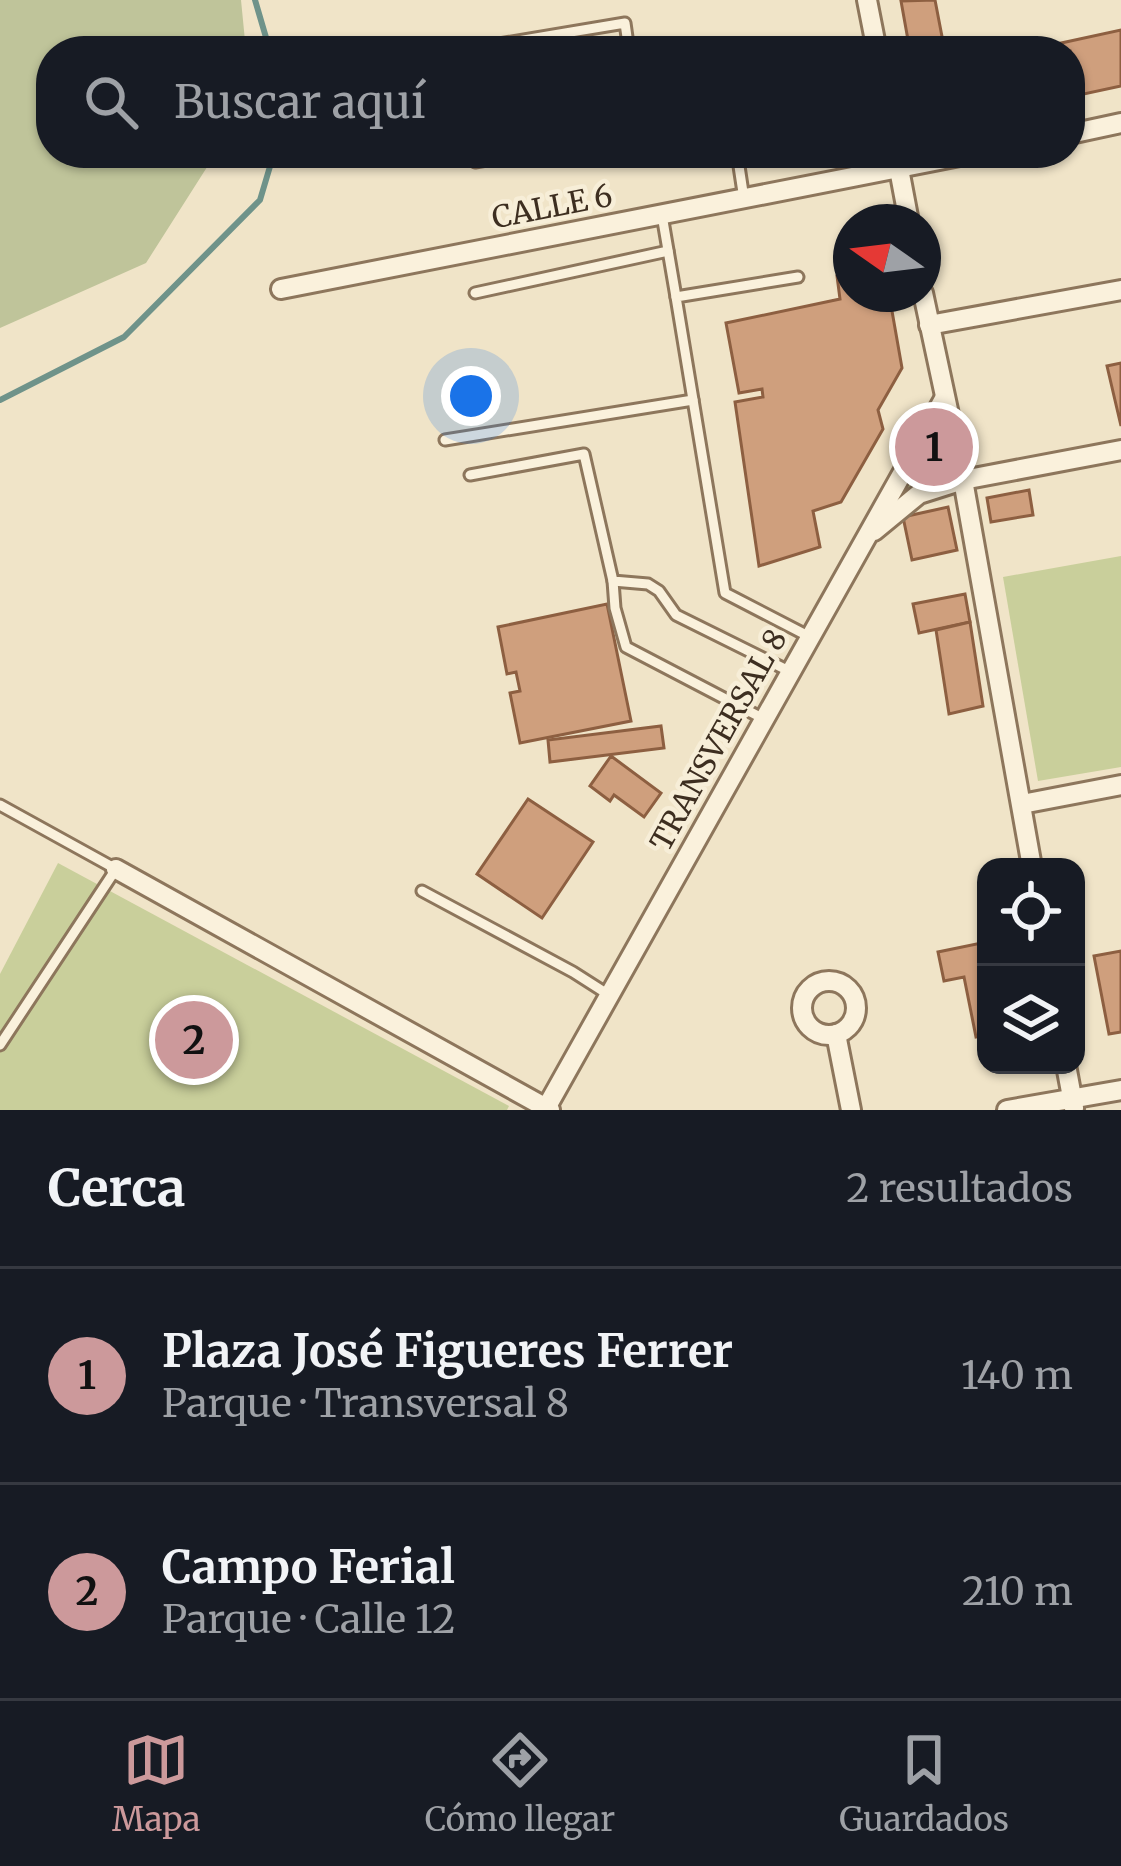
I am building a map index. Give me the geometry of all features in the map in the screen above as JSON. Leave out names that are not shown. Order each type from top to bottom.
[{"type":"street","points":[[867,0],[874,36]]},
{"type":"street","points":[[1085,131],[1121,123]]},
{"type":"street","name":"CALLE 6","points":[[280,290],[744,199],[869,168]]},
{"type":"street","points":[[898,168],[905,204]]},
{"type":"street","points":[[929,325],[1121,290]]},
{"type":"street","points":[[927,312],[963,480],[1031,858]]},
{"type":"street","name":"TRANSVERSAL 8","points":[[547,1108],[944,399]]},
{"type":"street","points":[[866,537],[919,494],[963,480],[1121,450]]},
{"type":"street","points":[[1022,805],[1121,785]]},
{"type":"street","points":[[116,869],[547,1108]]},
{"type":"street","points":[[836,1034],[851,1110]]},
{"type":"street","points":[[1068,1074],[1073,1104]]},
{"type":"street","points":[[1007,1110],[1073,1104],[1121,1090]]},
{"type":"lane","points":[[547,36],[625,23],[627,36]]},
{"type":"lane","points":[[739,168],[744,199]]},
{"type":"lane","points":[[662,215],[725,593],[810,637]]},
{"type":"lane","points":[[475,293],[668,251]]},
{"type":"lane","points":[[676,296],[798,277]]},
{"type":"lane","points":[[445,440],[693,400]]},
{"type":"lane","points":[[470,475],[584,454],[626,647],[764,719]]},
{"type":"lane","points":[[613,581],[648,584],[676,615],[791,672]]},
{"type":"lane","points":[[0,805],[116,869],[0,1045]]},
{"type":"lane","points":[[422,891],[609,995]]},
{"type":"green space","points":[[0,0],[241,0],[245,36],[36,36],[36,168],[206,168],[146,263],[0,328]]},
{"type":"green space","points":[[938,423],[950,470],[892,505]]},
{"type":"green space","points":[[1121,556],[1121,767],[1038,781],[1003,577]]},
{"type":"green space","points":[[58,863],[509,1106],[507,1110],[0,1110],[0,974]]},
{"type":"building","points":[[935,0],[942,36],[907,36],[901,1]]},
{"type":"building","points":[[1121,30],[1121,86],[1085,94],[1085,38]]},
{"type":"building","points":[[833,300],[833,312],[892,312],[902,368],[878,410],[883,429],[841,502],[813,511],[820,547],[759,566],[735,402],[763,397],[762,389],[739,393],[726,323]]},
{"type":"building","points":[[1121,363],[1121,426],[1107,366]]},
{"type":"building","points":[[1029,490],[1033,515],[991,522],[987,498]]},
{"type":"building","points":[[948,507],[957,550],[912,560],[903,517]]},
{"type":"building","points":[[965,594],[970,622],[919,633],[913,604]]},
{"type":"building","points":[[607,604],[631,721],[520,743],[510,693],[520,691],[516,672],[507,674],[498,627]]},
{"type":"building","points":[[970,622],[983,706],[949,714],[936,630]]},
{"type":"building","points":[[661,726],[664,748],[550,762],[548,740]]},
{"type":"building","points":[[611,756],[661,793],[644,817],[614,795],[610,801],[590,786]]},
{"type":"building","points":[[528,799],[593,842],[542,918],[477,874]]},
{"type":"building","points":[[977,944],[977,1037],[964,977],[944,981],[938,952]]},
{"type":"building","points":[[1121,951],[1121,1032],[1109,1034],[1094,956]]},
{"type":"waterway","points":[[255,0],[266,36]]},
{"type":"waterway","points":[[0,400],[124,337],[260,200],[270,168]]},
{"type":"place","name":"Plaza José Figueres Ferrer","points":[[934,447]]},
{"type":"place","name":"Campo Ferial","points":[[194,1040]]}]
